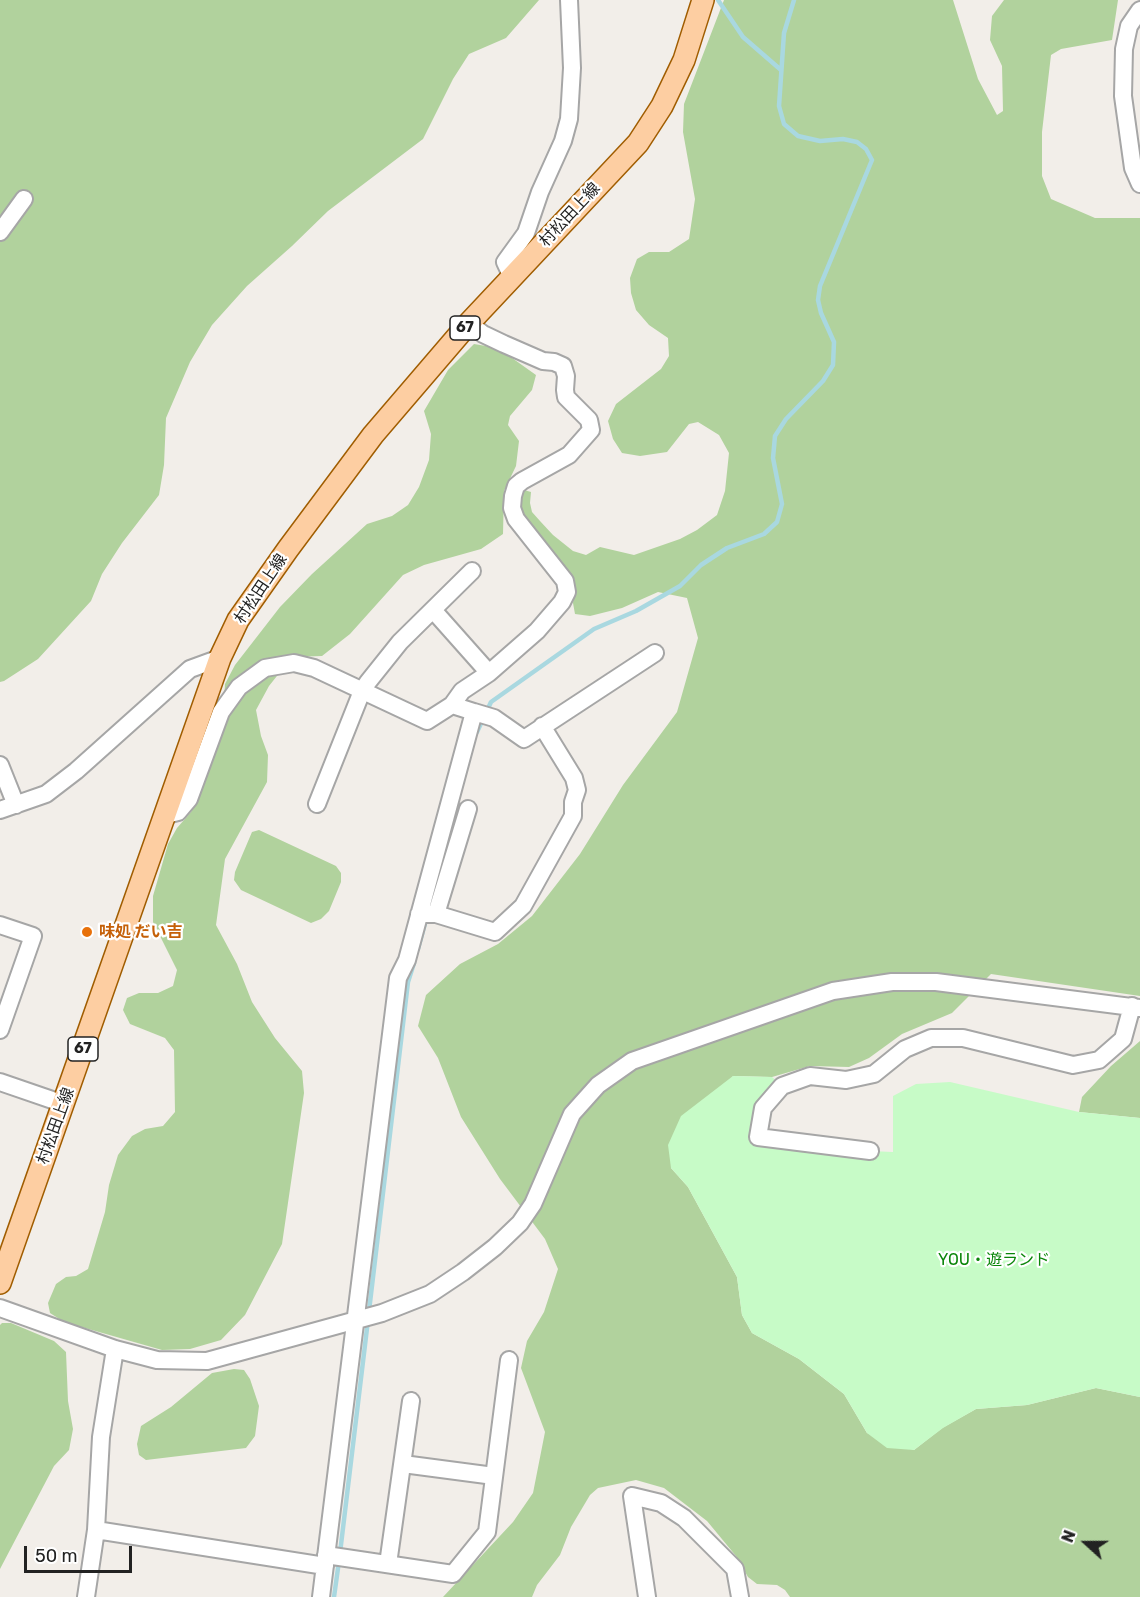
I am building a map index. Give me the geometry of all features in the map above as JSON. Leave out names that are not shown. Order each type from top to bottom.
[{"type":"main road","name":"村松田上線","points":[[0,1284],[220,658],[238,620],[374,435],[469,323],[638,143],[662,106],[684,60],[703,0]]},
{"type":"street","points":[[512,277],[505,262],[526,232],[540,192],[563,141],[569,119],[572,68],[569,0]]},
{"type":"street","points":[[1140,10],[1129,26],[1124,49],[1124,84],[1133,168],[1140,184]]},
{"type":"street","points":[[0,232],[24,199]]},
{"type":"street","points":[[166,815],[178,812],[189,799],[221,712],[239,687],[265,668],[294,663],[314,669],[427,721],[452,705],[462,691],[489,673],[537,631],[562,602],[567,592],[565,580],[516,519],[512,508],[516,486],[522,480],[569,455],[591,430],[589,420],[566,397],[566,376],[563,366],[543,361],[504,344],[483,334],[469,323]]},
{"type":"street","points":[[317,804],[362,691],[400,642],[472,571]]},
{"type":"street","points":[[433,610],[489,673]]},
{"type":"street","points":[[452,705],[494,718],[524,739],[655,653]]},
{"type":"street","points":[[0,765],[8,808],[46,794],[76,771],[190,669],[220,658]]},
{"type":"street","points":[[427,914],[474,712]]},
{"type":"street","points":[[427,914],[495,932],[523,906],[573,816],[573,802],[577,790],[574,778],[542,726]]},
{"type":"street","points":[[321,1597],[398,978],[427,914],[468,808]]},
{"type":"street","points":[[0,925],[33,936],[0,1030]]},
{"type":"street","points":[[0,1308],[115,1349],[157,1360],[207,1361],[357,1321],[430,1294],[495,1247],[520,1223],[533,1204],[572,1114],[598,1085],[632,1061],[833,991],[892,982],[936,982],[1136,1007],[1123,1039],[1099,1060],[1073,1065],[963,1038],[931,1038],[905,1049],[874,1074],[846,1080],[810,1076],[782,1086],[763,1108],[758,1137],[870,1151]]},
{"type":"street","points":[[0,1082],[64,1104]]},
{"type":"street","points":[[86,1597],[96,1530],[101,1437],[115,1349]]},
{"type":"street","points":[[96,1530],[326,1561],[349,1559],[453,1574],[487,1532],[509,1360]]},
{"type":"street","points":[[388,1564],[411,1401]]},
{"type":"street","points":[[403,1464],[494,1476]]},
{"type":"street","points":[[647,1597],[632,1496],[661,1503],[684,1518],[735,1569],[740,1597]]},
{"type":"green space","points":[[0,0],[539,0],[506,38],[469,54],[453,79],[423,139],[328,211],[247,286],[212,325],[190,362],[166,418],[164,465],[159,495],[122,543],[102,574],[91,601],[38,659],[0,682]]},
{"type":"green space","points":[[724,0],[953,0],[978,79],[997,115],[1003,111],[1002,66],[990,40],[992,16],[1004,0],[1118,0],[1112,40],[1061,49],[1051,55],[1042,132],[1042,176],[1051,199],[1095,218],[1140,218],[1140,996],[991,974],[952,1013],[902,1034],[869,1058],[849,1067],[810,1066],[772,1077],[733,1076],[671,1168],[688,1187],[737,1277],[742,1315],[752,1333],[799,1359],[844,1394],[867,1433],[914,1450],[942,1428],[976,1409],[1027,1405],[1096,1388],[1140,1397],[1140,1597],[790,1597],[777,1585],[757,1584],[748,1577],[736,1556],[707,1521],[664,1488],[636,1480],[598,1488],[590,1495],[571,1527],[560,1555],[537,1585],[532,1597],[443,1597],[513,1522],[533,1493],[545,1432],[521,1368],[527,1341],[544,1312],[558,1269],[545,1239],[500,1179],[461,1117],[438,1058],[418,1026],[426,995],[460,964],[498,944],[532,916],[580,854],[623,785],[677,712],[698,638],[687,598],[658,592],[622,608],[590,616],[575,614],[573,603],[575,580],[520,518],[518,497],[524,490],[531,492],[532,512],[553,535],[573,551],[586,555],[600,547],[634,555],[680,539],[717,515],[725,491],[729,453],[719,435],[698,422],[689,424],[667,452],[640,456],[622,453],[613,439],[608,421],[616,404],[661,369],[669,356],[668,338],[649,325],[636,310],[630,278],[637,259],[649,252],[669,252],[689,239],[695,199],[683,132],[684,104]]},
{"type":"green space","points":[[474,344],[498,348],[536,375],[532,390],[510,416],[508,425],[519,441],[516,466],[504,491],[503,534],[481,549],[424,565],[403,575],[350,634],[322,656],[292,657],[269,686],[256,710],[261,736],[268,755],[267,782],[225,859],[216,925],[237,964],[252,1002],[275,1038],[302,1071],[304,1093],[282,1244],[245,1315],[221,1340],[190,1349],[162,1350],[64,1322],[50,1313],[48,1303],[56,1284],[66,1277],[76,1276],[88,1269],[105,1212],[109,1185],[118,1155],[132,1136],[145,1129],[163,1126],[175,1112],[174,1050],[165,1038],[130,1024],[123,1010],[127,998],[139,993],[158,993],[173,986],[177,970],[153,922],[153,896],[168,844],[177,828],[191,812],[222,731],[225,684],[235,665],[280,607],[312,574],[367,524],[392,516],[408,505],[419,487],[429,460],[431,434],[424,411],[448,370]]},
{"type":"green space","points":[[259,830],[336,866],[341,873],[341,882],[329,911],[321,919],[311,923],[241,890],[234,880],[235,872],[252,832]]},
{"type":"green space","points":[[1140,1041],[1140,1118],[1079,1112],[1082,1097],[1111,1066]]},
{"type":"green space","name":"YOU・遊ランド","points":[[733,1076],[772,1077],[782,1086],[758,1136],[870,1151],[893,1152],[893,1096],[916,1084],[950,1082],[1079,1112],[1140,1118],[1140,1397],[1096,1388],[1027,1405],[976,1409],[943,1428],[914,1450],[887,1448],[867,1433],[844,1394],[799,1359],[752,1333],[742,1315],[737,1277],[688,1187],[671,1168],[668,1145],[681,1116]]},
{"type":"green space","points":[[11,1323],[54,1341],[66,1352],[68,1401],[73,1429],[69,1450],[54,1466],[0,1569],[0,1325]]},
{"type":"green space","points":[[234,1369],[244,1370],[250,1379],[259,1406],[255,1436],[246,1448],[146,1460],[139,1455],[137,1444],[141,1426],[171,1407],[212,1373]]},
{"type":"waterway","points":[[718,0],[743,37],[781,70]]},
{"type":"waterway","points":[[477,732],[491,702],[594,629],[636,611],[680,586],[701,565],[727,548],[764,534],[777,522],[782,504],[773,458],[775,436],[786,419],[823,381],[833,365],[834,342],[821,313],[818,300],[820,286],[872,160],[866,149],[857,142],[843,139],[820,141],[798,136],[784,124],[779,106],[784,33],[794,0]]},
{"type":"waterway","points":[[418,949],[426,920]]},
{"type":"waterway","points":[[369,1311],[408,982],[414,963]]},
{"type":"waterway","points":[[340,1553],[368,1320]]},
{"type":"waterway","points":[[334,1597],[339,1561]]},
{"type":"place","name":"味処 だい吉","points":[[87,932]]}]
